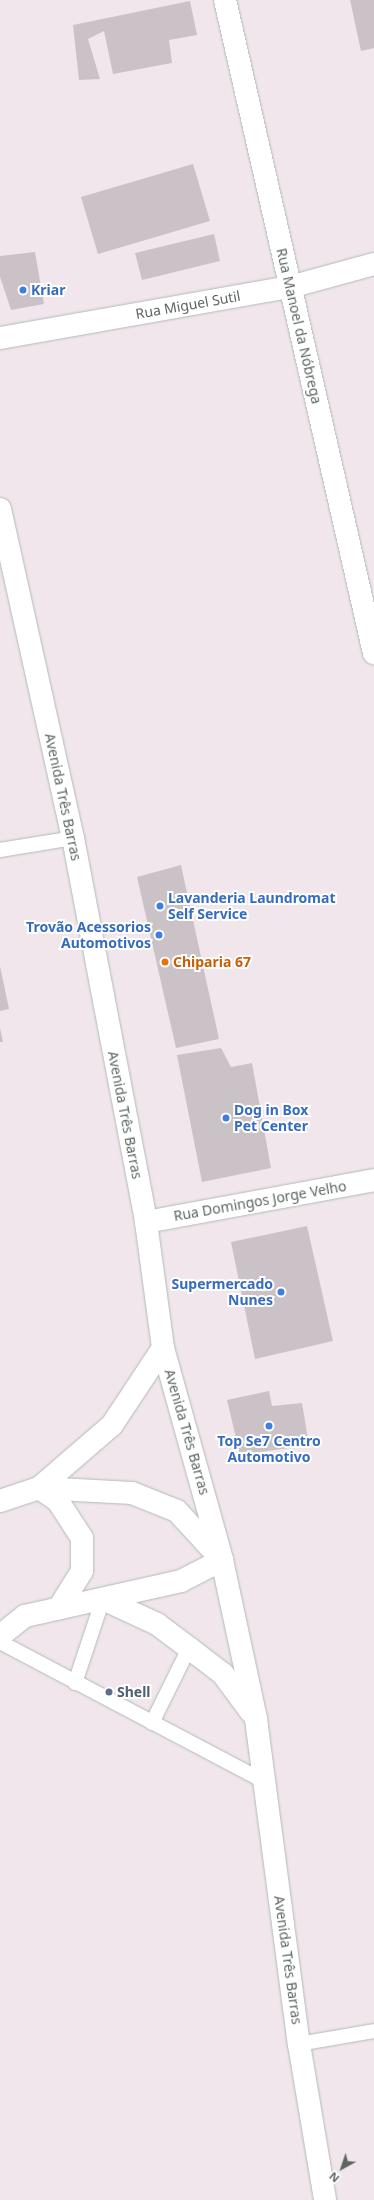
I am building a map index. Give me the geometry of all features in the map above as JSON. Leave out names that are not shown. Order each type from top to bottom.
[{"type":"main road","name":"Rua Manoel da Nóbrega","points":[[225,0],[374,653]]},
{"type":"main road","name":"Rua Miguel Sutil","points":[[0,338],[290,287],[374,264]]},
{"type":"main road","name":"Avenida Três Barras","points":[[0,509],[73,838],[146,1222],[163,1348],[222,1560],[256,1719],[299,2044],[325,2200]]},
{"type":"main road","name":"Rua Domingos Jorge Velho","points":[[146,1222],[374,1180]]},
{"type":"main road","points":[[39,1488],[112,1425],[163,1348]]},
{"type":"main road","points":[[39,1488],[58,1501],[82,1538],[82,1571],[60,1608]]},
{"type":"main road","points":[[0,1501],[39,1488],[132,1493],[177,1511],[222,1560],[181,1581],[103,1600],[25,1616],[0,1636]]},
{"type":"main road","name":"Avenida Três Barras","points":[[103,1600],[157,1624],[223,1674],[256,1719]]},
{"type":"lane","points":[[0,850],[73,838]]},
{"type":"lane","points":[[74,1683],[103,1600]]},
{"type":"lane","points":[[0,1642],[74,1683],[264,1781]]},
{"type":"lane","points":[[152,1723],[188,1648]]},
{"type":"lane","points":[[299,2044],[374,2030]]},
{"type":"building","points":[[350,0],[374,0],[374,48],[361,51]]},
{"type":"building","points":[[190,1],[197,35],[169,40],[172,63],[113,74],[104,31],[88,39],[100,79],[79,80],[73,25]]},
{"type":"building","points":[[193,164],[210,221],[98,254],[81,197]]},
{"type":"building","points":[[214,234],[220,261],[142,280],[135,253]]},
{"type":"building","name":"Kriar","points":[[35,252],[44,304],[11,310],[0,277],[0,256]]},
{"type":"building","points":[[181,865],[219,1039],[176,1048],[137,877]]},
{"type":"building","points":[[0,966],[9,1009],[0,1011]]},
{"type":"building","points":[[0,1028],[3,1042],[0,1042]]},
{"type":"building","name":"Dog in Box Pet Center","points":[[221,1048],[231,1067],[252,1063],[271,1168],[202,1182],[177,1055]]},
{"type":"building","name":"Supermercado Nunes","points":[[307,1226],[333,1341],[255,1359],[231,1242]]},
{"type":"building","name":"Top Se7 Centro Automotivo","points":[[269,1391],[272,1406],[302,1403],[309,1445],[240,1455],[227,1400]]},
{"type":"place","name":"Kriar","points":[[23,290]]},
{"type":"place","name":"Lavanderia Laundromat Self Service","points":[[160,906]]},
{"type":"place","name":"Trovão Acessorios Automotivos","points":[[159,935]]},
{"type":"place","name":"Chiparia 67","points":[[165,962]]},
{"type":"place","name":"Dog in Box Pet Center","points":[[226,1118]]},
{"type":"place","name":"Supermercado Nunes","points":[[281,1292]]},
{"type":"place","name":"Top Se7 Centro Automotivo","points":[[269,1426]]},
{"type":"place","name":"Shell","points":[[109,1692]]}]
